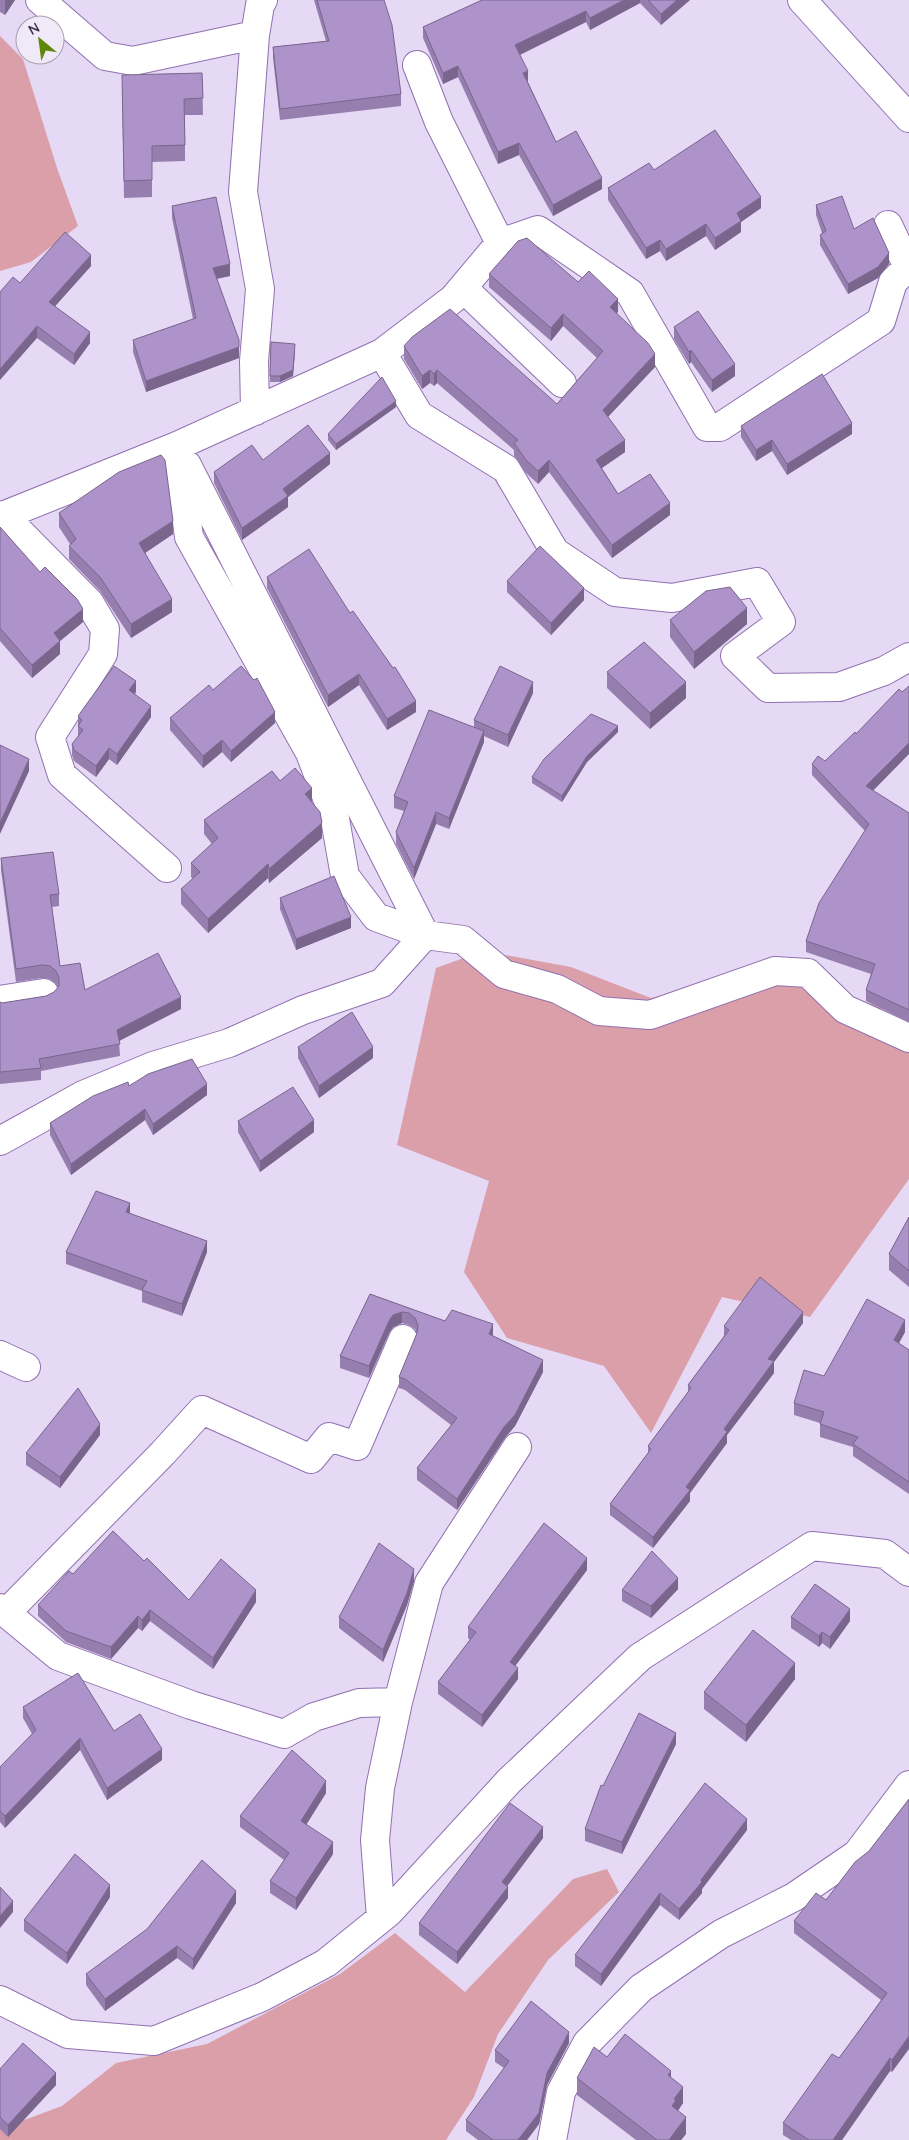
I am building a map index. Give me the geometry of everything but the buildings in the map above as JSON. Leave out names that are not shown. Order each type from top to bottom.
[{"type":"street","points":[[40,0],[105,56],[133,61],[255,34]]},
{"type":"street","points":[[255,411],[254,361],[260,289],[243,192],[255,34],[260,5],[263,0]]},
{"type":"street","points":[[802,0],[909,118]]},
{"type":"street","points":[[417,65],[439,122],[500,244]]},
{"type":"street","points":[[167,868],[62,776],[50,737],[103,654],[105,629],[90,602],[2,516],[178,446],[382,353],[453,299],[500,244],[538,230],[630,293],[707,427],[720,427],[881,321],[893,282],[908,267],[888,226]]},
{"type":"street","points":[[462,288],[562,384]]},
{"type":"street","points":[[382,353],[419,415],[506,469],[554,552],[615,592],[672,598],[757,582],[781,622],[735,656],[768,688],[839,687],[884,671],[909,657]]},
{"type":"street","points":[[178,446],[425,935]]},
{"type":"street","points":[[178,446],[189,537],[310,753],[335,819],[345,876],[376,917],[425,935],[463,940],[504,974],[557,989],[599,1011],[650,1015],[775,970],[808,973],[846,1009],[909,1038]]},
{"type":"street","points":[[0,1141],[83,1095],[153,1066],[229,1043],[303,1010],[382,983],[425,935]]},
{"type":"street","points":[[0,1000],[44,993]]},
{"type":"street","points":[[398,1702],[359,1703],[314,1717],[284,1734],[192,1705],[58,1656],[3,1610],[163,1453],[202,1410],[311,1459],[329,1437],[357,1446],[402,1339]]},
{"type":"street","points":[[0,1355],[26,1367]]},
{"type":"street","points":[[381,1918],[375,1840],[380,1788],[398,1702],[429,1583],[517,1447]]},
{"type":"street","points":[[0,2000],[68,2034],[154,2041],[262,1996],[326,1963],[389,1912],[509,1781],[648,1651],[812,1546],[885,1554],[909,1572]]},
{"type":"street","points":[[552,2140],[562,2092],[587,2043],[641,1988],[721,1934],[794,1896],[857,1854],[909,1786]]},
{"type":"shaded area","points":[[0,36],[15,51],[15,65],[25,65],[57,168],[78,226],[31,262],[0,271]]},
{"type":"shaded area","points":[[483,951],[571,967],[651,998],[740,977],[796,986],[877,1005],[909,1032],[909,1179],[810,1317],[722,1297],[651,1433],[604,1366],[507,1338],[464,1272],[489,1181],[397,1145],[436,968]]},
{"type":"shaded area","points":[[607,1869],[619,1892],[548,1960],[498,2034],[474,2097],[446,2140],[0,2140],[0,2129],[62,2106],[116,2063],[207,2044],[340,1974],[395,1933],[465,1992],[573,1879]]}]
